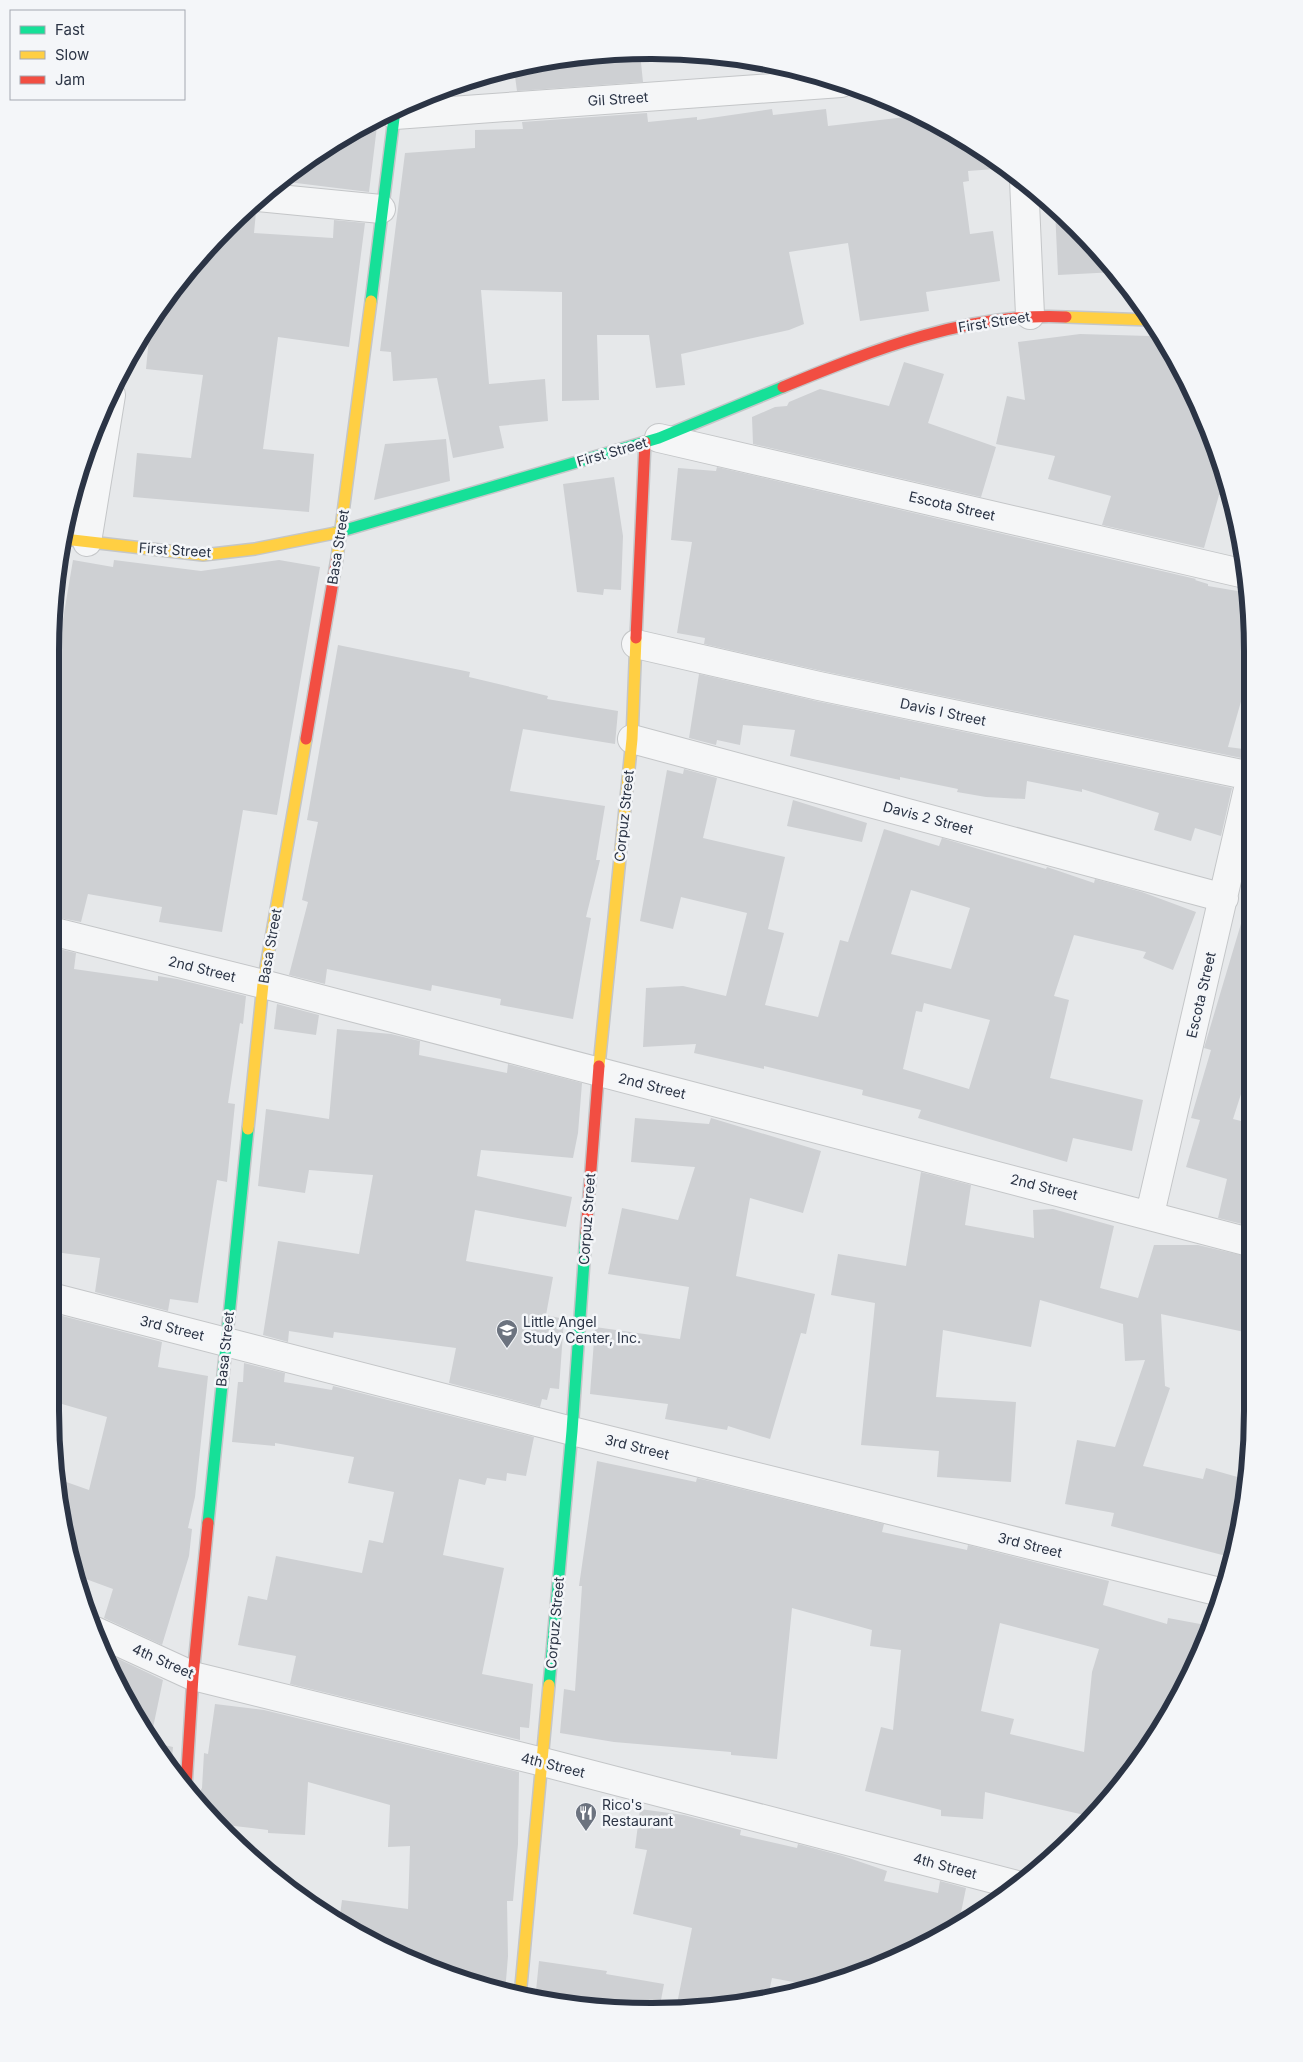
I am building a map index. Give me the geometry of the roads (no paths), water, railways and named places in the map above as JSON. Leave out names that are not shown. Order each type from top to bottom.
[{"type":"street","name":"Gil Street","points":[[406,112],[823,84]]},
{"type":"street","name":"Basa Street","points":[[187,1778],[193,1676],[263,984],[342,531],[381,209],[394,118]]},
{"type":"street","points":[[1025,191],[1030,315]]},
{"type":"street","points":[[270,198],[381,209]]},
{"type":"street","name":"First Street","points":[[75,541],[203,554],[254,549],[342,531],[652,440],[859,356],[941,331],[1030,315],[1142,320]]},
{"type":"street","points":[[75,541],[103,428]]},
{"type":"street","name":"Escota Street","points":[[652,440],[1239,573]]},
{"type":"street","name":"Corpuz Street","points":[[521,1988],[572,1431],[598,1072],[632,739],[636,644],[652,440]]},
{"type":"street","name":"Davis I Street","points":[[636,644],[819,686],[1244,775]]},
{"type":"street","name":"Davis 2 Street","points":[[632,739],[1224,898]]},
{"type":"street","name":"Escota Street","points":[[1150,1214],[1244,808]]},
{"type":"street","name":"2nd Street","points":[[59,933],[1150,1214],[1244,1241]]},
{"type":"street","name":"3rd Street","points":[[59,1299],[572,1431],[1216,1591]]},
{"type":"street","name":"4th Street","points":[[103,1635],[193,1676],[543,1762],[1009,1883]]},
{"type":"place","name":"Little Angel Study Center, Inc.","points":[[507,1349]]},
{"type":"place","name":"Rico's Restaurant","points":[[586,1832]]}]
